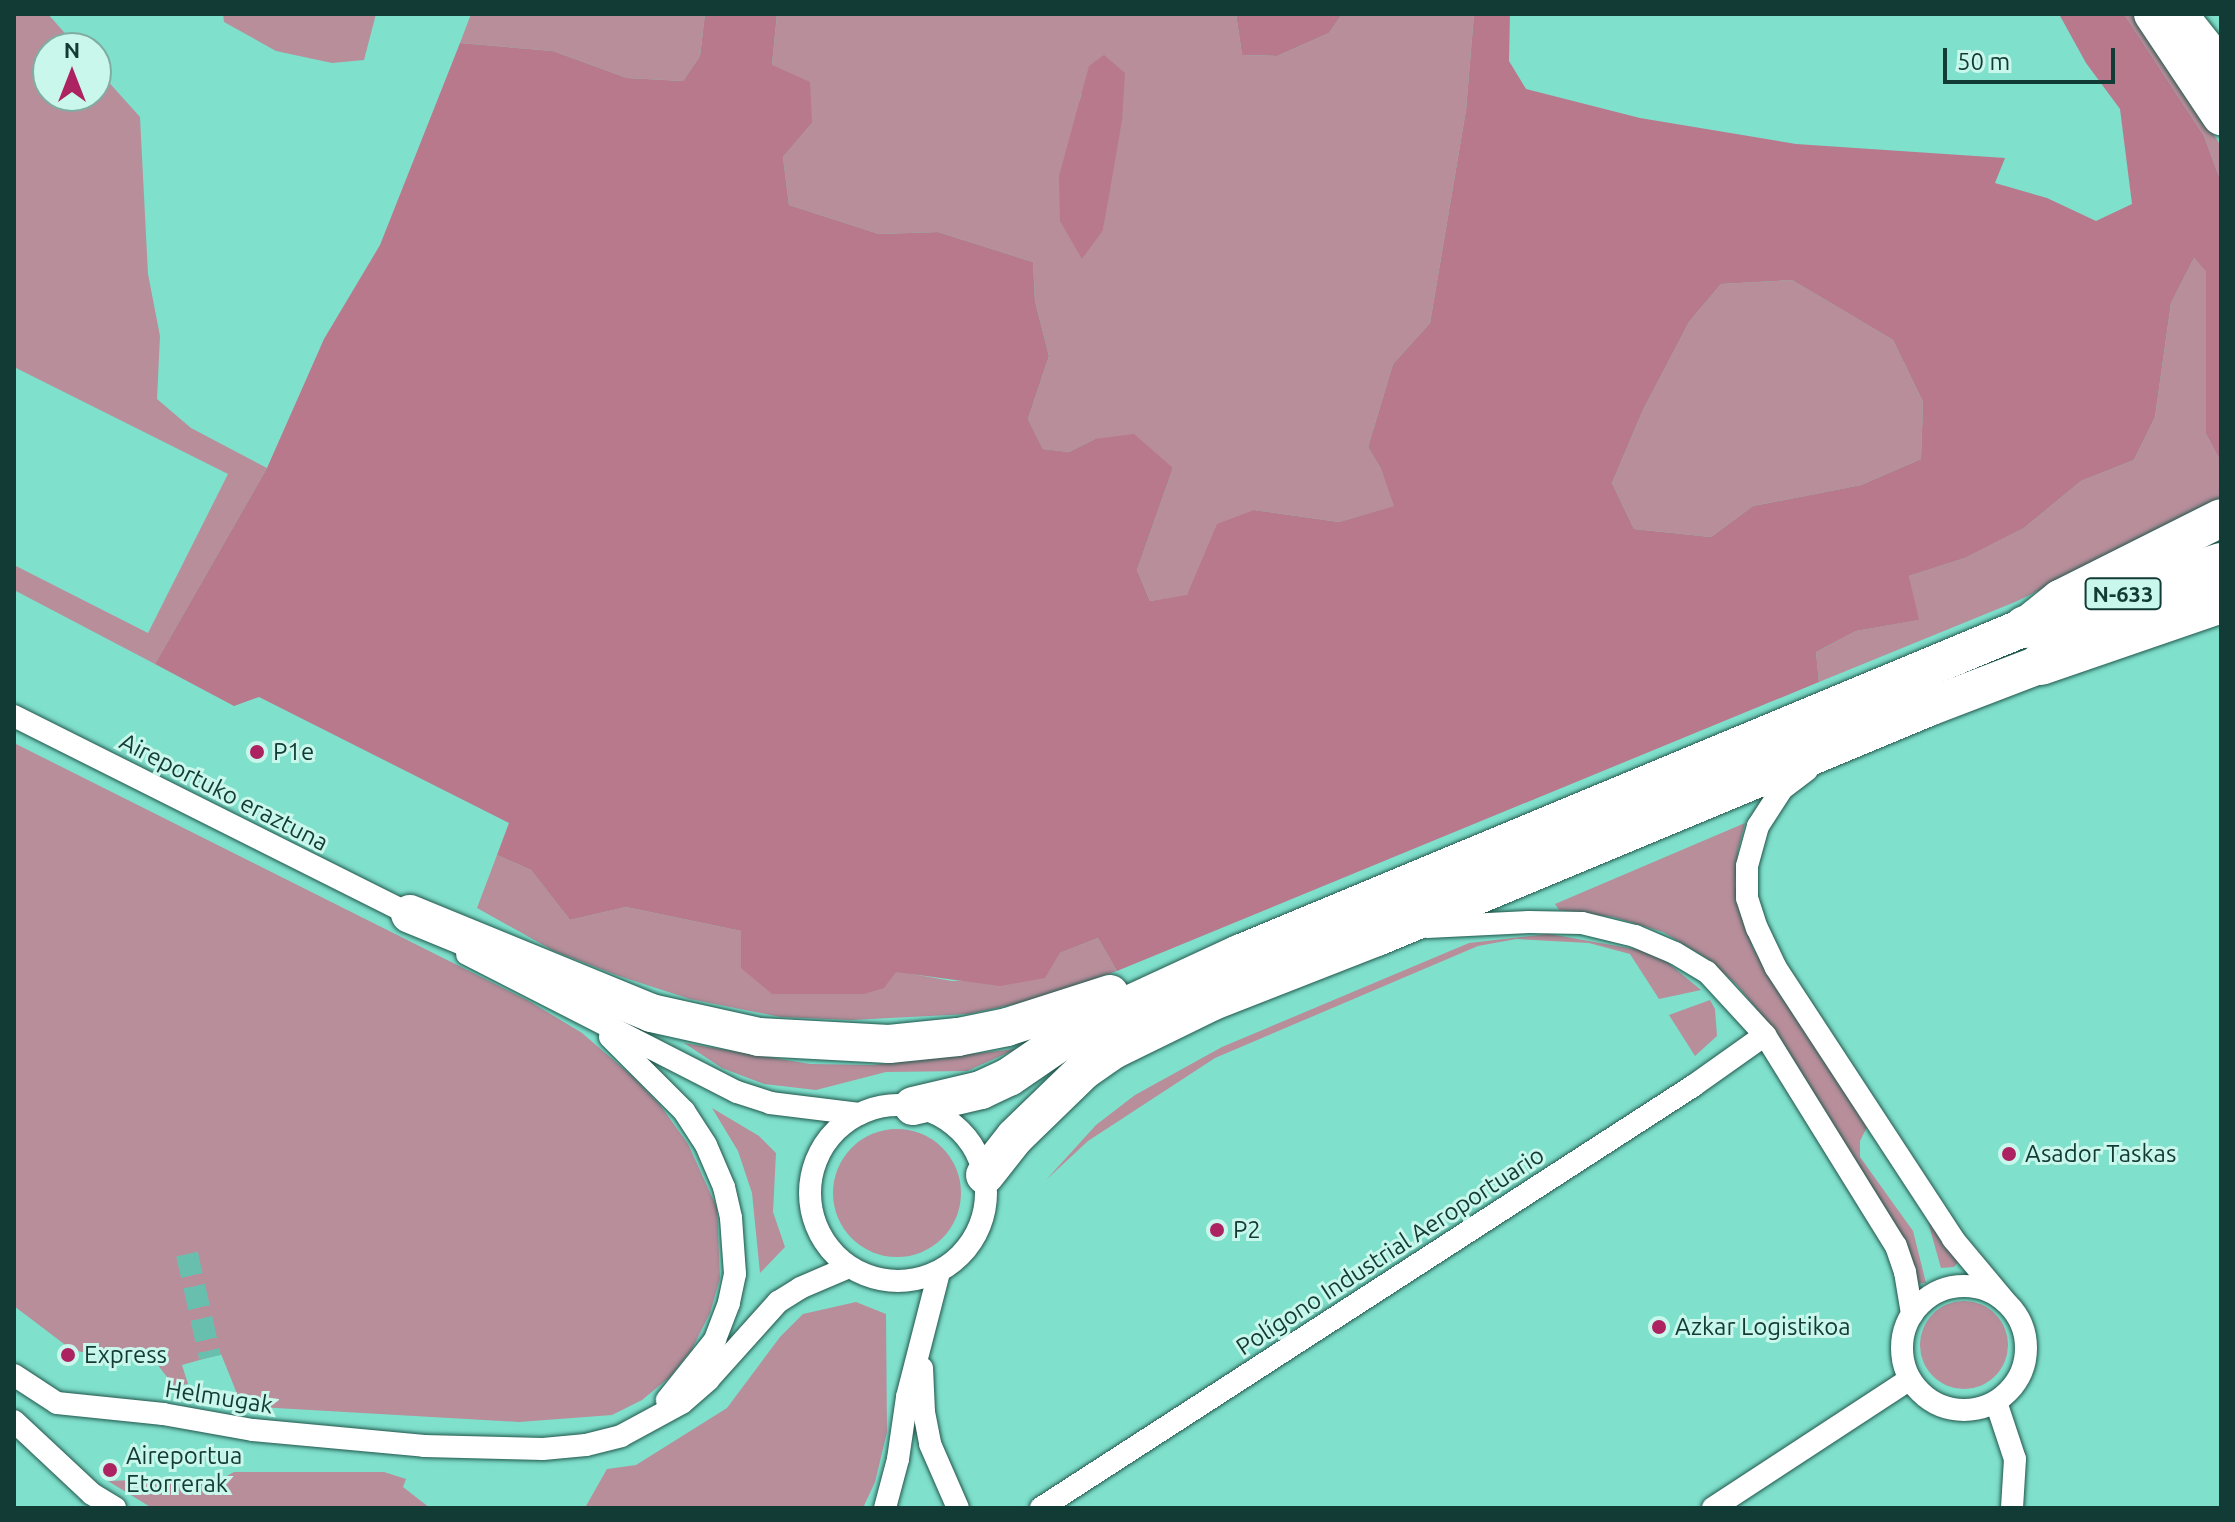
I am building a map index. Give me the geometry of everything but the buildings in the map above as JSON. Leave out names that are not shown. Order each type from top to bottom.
[{"type":"highway","points":[[2153,14],[2221,116]]},
{"type":"highway","points":[[913,1106],[981,1090],[1009,1077],[1085,1025],[1239,954],[2025,627],[2060,599],[2221,518]]},
{"type":"highway","name":"N-633","points":[[2025,627],[2221,564]]},
{"type":"highway","name":"N-633","points":[[2041,664],[2221,602]]},
{"type":"highway","points":[[985,1175],[1048,1103],[1083,1071],[1115,1049],[1211,1002],[1397,928],[1842,742],[2041,664]]},
{"type":"highway","points":[[410,914],[651,1013],[731,1032],[818,1042],[889,1044],[958,1037],[1007,1027],[1239,954]]},
{"type":"main road","points":[[2179,14],[2221,67]]},
{"type":"street","name":"Aireportuko eraztuna","points":[[14,716],[410,914],[435,935],[591,1020]]},
{"type":"street","points":[[1397,928],[1529,922],[1582,923],[1635,936],[1675,953],[1707,972],[1765,1035],[1896,1246],[1905,1272],[1912,1314],[1902,1346],[1910,1379],[1922,1394],[1948,1407],[1977,1409],[1996,1402],[2017,1381],[2027,1353],[2025,1333],[2017,1315],[1953,1239],[1776,968],[1747,898],[1747,866],[1758,826],[1782,789],[1842,742]]},
{"type":"street","points":[[591,1020],[737,1092],[770,1103],[859,1114]]},
{"type":"street","points":[[591,1020],[652,1076],[684,1111],[706,1145],[724,1187],[735,1244],[729,1303],[715,1340],[649,1423]]},
{"type":"street","name":"Polígono Industrial Aeroportuario","points":[[1041,1508],[1667,1103],[1765,1035]]},
{"type":"street","points":[[894,1105],[933,1112],[959,1130],[978,1155],[985,1175],[987,1198],[983,1221],[973,1242],[958,1259],[939,1272],[909,1281],[878,1279],[849,1267],[832,1252],[819,1233],[812,1211],[810,1188],[814,1166],[825,1145],[840,1127],[859,1114],[894,1105]]},
{"type":"street","name":"Helmugak","points":[[14,1375],[47,1399],[69,1406],[163,1414],[253,1430],[424,1446],[543,1449],[586,1445],[621,1436],[649,1423],[708,1380],[778,1302],[800,1288],[849,1267]]},
{"type":"street","points":[[885,1508],[898,1459],[907,1397],[939,1272]]},
{"type":"street","points":[[1912,1314],[1933,1295],[1959,1287],[1990,1292],[2004,1300]]},
{"type":"street","points":[[921,1339],[924,1412],[930,1444],[958,1508]]},
{"type":"street","points":[[1713,1508],[1910,1379]]},
{"type":"street","points":[[1996,1402],[2015,1459],[2012,1508]]},
{"type":"street","points":[[14,1421],[92,1494],[115,1508]]},
{"type":"shaded area","points":[[14,14],[48,14],[64,32],[32,32],[32,112],[112,112],[112,86],[140,117],[148,274],[160,336],[157,399],[191,428],[267,468],[155,664],[14,590],[14,565],[148,633],[228,474],[14,367]]},
{"type":"shaded area","points":[[223,14],[376,14],[364,60],[332,63],[276,51],[224,22]]},
{"type":"shaded area","points":[[471,14],[705,14],[700,56],[683,81],[627,78],[553,51],[460,43]]},
{"type":"shaded area","points":[[705,14],[777,14],[772,65],[810,82],[812,123],[783,157],[789,205],[879,234],[938,232],[1033,262],[1035,301],[1049,356],[1028,419],[1043,449],[1069,452],[1095,439],[1134,434],[1173,468],[1137,570],[1150,601],[1187,595],[1217,524],[1254,510],[1339,522],[1394,506],[1381,469],[1368,447],[1393,364],[1430,323],[1466,110],[1474,14],[1510,14],[1509,61],[1526,89],[1640,118],[1796,144],[2005,158],[1995,183],[2047,198],[2096,221],[2132,204],[2120,109],[2086,63],[2059,14],[2124,14],[2204,136],[2221,182],[2221,462],[2206,434],[2206,271],[2194,258],[2171,303],[2155,417],[2134,460],[2081,481],[2024,528],[1965,558],[1909,576],[1919,620],[1856,631],[1816,652],[1819,682],[1117,971],[1098,938],[1060,953],[1045,978],[1000,986],[896,972],[884,988],[864,994],[772,994],[741,968],[741,931],[626,907],[570,920],[531,870],[497,855],[509,823],[259,697],[234,706],[155,664],[267,468],[324,339],[380,245],[460,43],[553,51],[627,78],[683,81],[700,56]],"holes":[[[1792,280],[1893,340],[1923,402],[1921,459],[1861,485],[1753,506],[1711,537],[1634,529],[1612,483],[1643,410],[1689,322],[1721,284]]]},
{"type":"shaded area","points":[[777,14],[1236,14],[1242,55],[1277,56],[1329,33],[1342,14],[1474,14],[1466,110],[1430,323],[1393,364],[1368,447],[1381,469],[1395,506],[1339,522],[1254,510],[1186,596],[1150,601],[1137,570],[1173,468],[1095,439],[1069,452],[1043,449],[1028,419],[1049,356],[1035,301],[1033,262],[938,232],[879,234],[789,205],[783,157],[812,123],[772,65]],"holes":[[[1081,94],[1110,175],[1103,230],[1073,134]]]},
{"type":"shaded area","points":[[1236,14],[1342,14],[1329,33],[1277,56],[1242,55]]},
{"type":"shaded area","points":[[2124,14],[2132,14],[2218,141],[2221,147],[2221,182],[2204,136]]},
{"type":"shaded area","points":[[1104,55],[1125,73],[1122,120],[1103,230],[1082,259],[1060,221],[1059,176],[1089,66]]},
{"type":"shaded area","points":[[2194,258],[2206,270],[2206,434],[2221,462],[2221,499],[2205,511],[2015,602],[1819,682],[1816,652],[1856,631],[1918,620],[1909,576],[1965,558],[2024,528],[2081,481],[2134,460],[2155,417],[2171,303]]},
{"type":"shaded area","points":[[1792,280],[1893,340],[1923,402],[1921,459],[1861,485],[1753,506],[1711,537],[1634,529],[1612,483],[1643,410],[1689,322],[1721,284]]},
{"type":"shaded area","points":[[14,743],[529,1001],[582,1033],[632,1076],[660,1105],[688,1144],[717,1208],[720,1278],[710,1313],[692,1349],[670,1377],[642,1400],[612,1415],[519,1422],[242,1406],[221,1354],[182,1365],[188,1384],[174,1386],[150,1355],[92,1354],[72,1350],[14,1306]]},
{"type":"shaded area","points":[[1745,823],[1738,850],[1735,885],[1753,948],[1868,1125],[1860,1141],[1860,1157],[1913,1231],[1926,1283],[1915,1284],[1890,1217],[1779,1036],[1737,985],[1708,959],[1663,932],[1613,917],[1559,910],[1555,904]]},
{"type":"shaded area","points":[[497,855],[531,870],[570,920],[626,907],[741,931],[895,971],[952,981],[1044,978],[1060,953],[1098,938],[1117,971],[1039,999],[968,1014],[851,1020],[781,1017],[690,999],[616,975],[554,951],[477,908]]},
{"type":"shaded area","points":[[1549,934],[1640,950],[1667,962],[1701,990],[1659,999],[1630,954],[1589,943],[1516,939],[1478,946],[1215,1058],[1088,1141],[1046,1180],[1096,1125],[1135,1095],[1222,1047],[1469,943]]},
{"type":"shaded area","points":[[1710,1000],[1715,1009],[1717,1036],[1695,1056],[1669,1015]]},
{"type":"shaded area","points":[[684,1043],[810,1064],[872,1065],[1016,1049],[967,1071],[886,1072],[816,1090],[764,1084],[722,1068]]},
{"type":"shaded area","points":[[712,1108],[759,1136],[776,1153],[773,1212],[785,1247],[760,1273],[752,1193],[738,1151]]},
{"type":"shaded area","points":[[897,1129],[921,1134],[942,1148],[956,1169],[961,1193],[956,1217],[942,1238],[921,1252],[897,1257],[873,1252],[852,1238],[838,1217],[833,1193],[838,1169],[852,1148],[873,1134]]},
{"type":"shaded area","points":[[1928,1222],[1958,1262],[1954,1267],[1941,1268]]},
{"type":"shaded area","points":[[1964,1301],[1981,1304],[1995,1314],[2005,1328],[2008,1345],[2005,1362],[1995,1376],[1981,1386],[1964,1389],[1947,1386],[1933,1376],[1923,1362],[1920,1345],[1923,1328],[1933,1314],[1947,1304]]},
{"type":"shaded area","points":[[856,1302],[886,1314],[887,1432],[875,1482],[863,1508],[499,1508],[586,1506],[607,1469],[636,1465],[727,1408],[780,1337],[803,1314]]},
{"type":"shaded area","points":[[234,1472],[384,1472],[406,1479],[403,1487],[430,1508],[152,1508],[108,1481],[225,1477]]},
{"type":"tunnel","points":[[187,1254],[210,1357]]},
{"type":"place","name":"P1e","points":[[257,752]]},
{"type":"place","name":"Asador Taskas","points":[[2009,1154]]},
{"type":"place","name":"P2","points":[[1217,1230]]},
{"type":"place","name":"Azkar Logistikoa","points":[[1659,1327]]},
{"type":"place","name":"Express","points":[[68,1355]]},
{"type":"place","name":"Aireportua Etorrerak","points":[[110,1470]]}]
